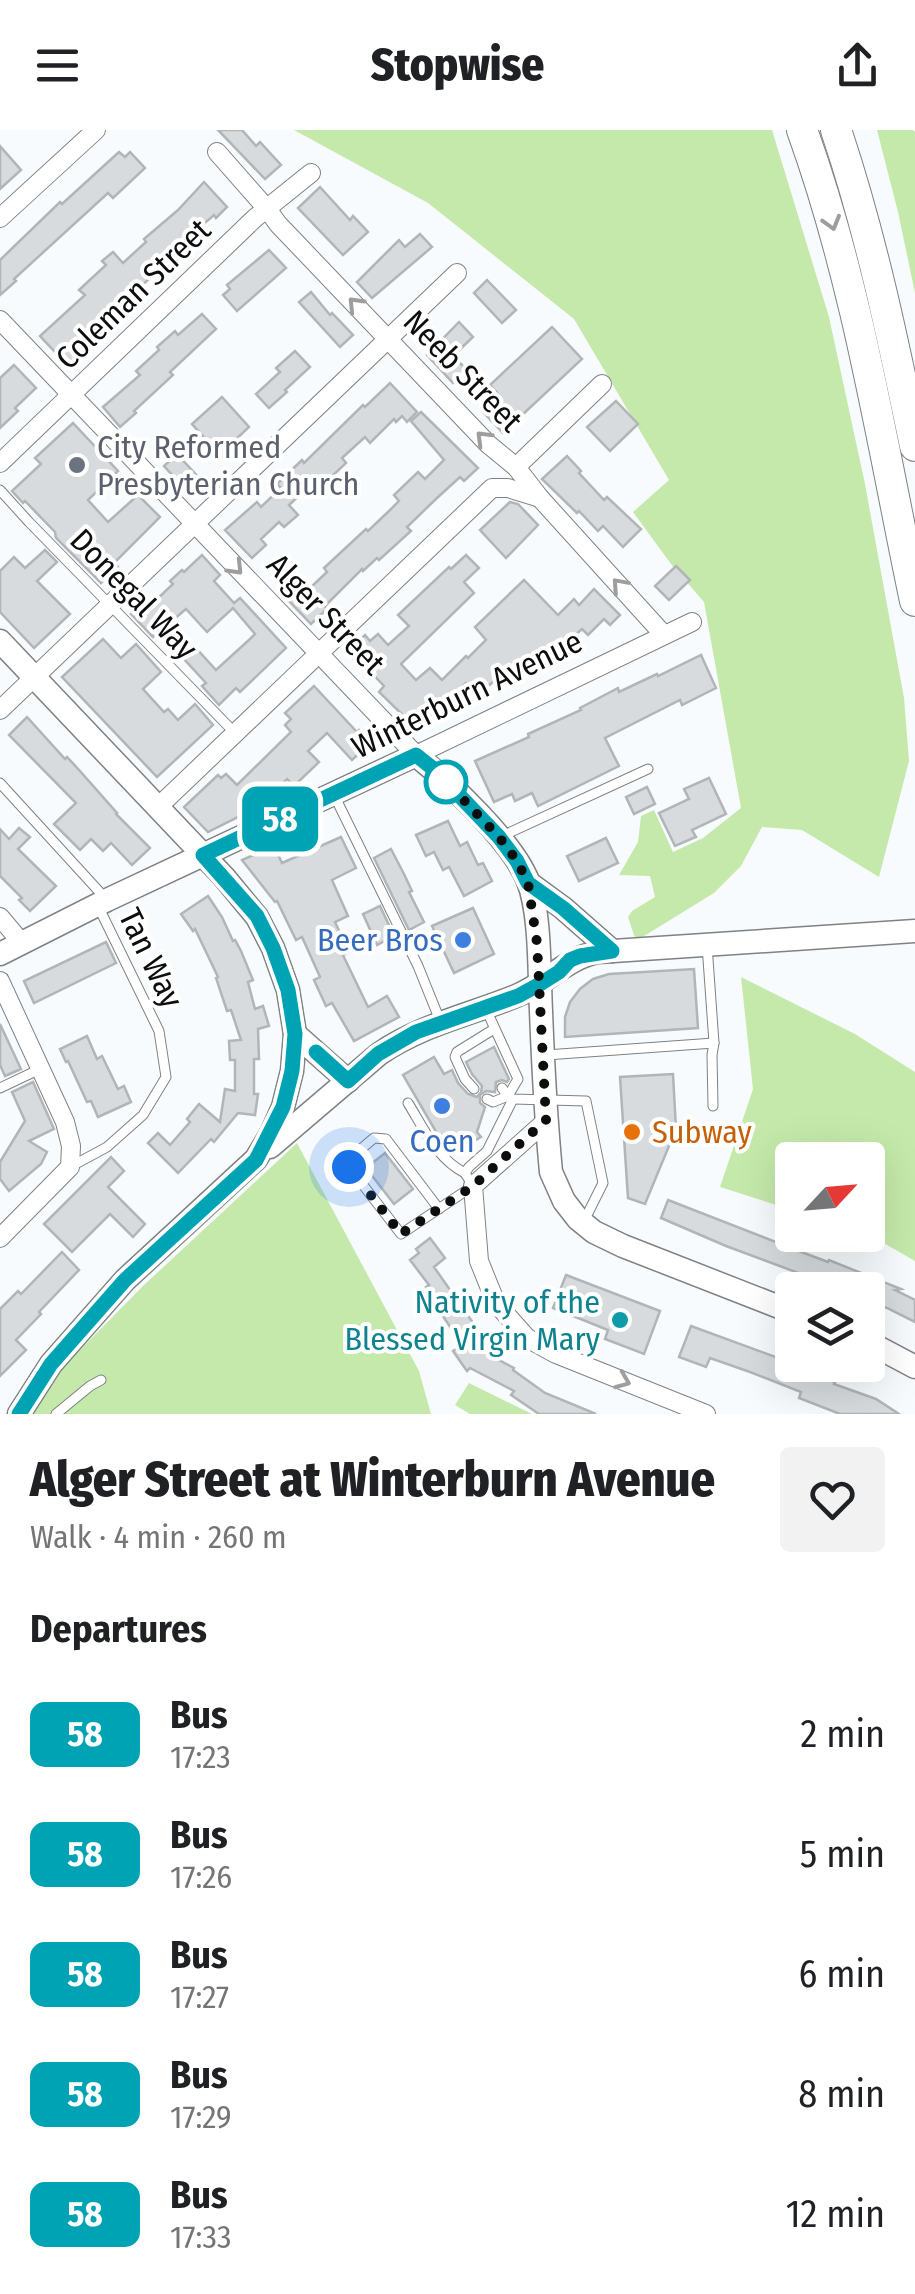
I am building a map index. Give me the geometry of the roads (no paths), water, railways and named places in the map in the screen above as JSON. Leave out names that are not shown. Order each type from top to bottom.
[{"type":"highway","points":[[802,130],[850,290],[915,601]]},
{"type":"highway","points":[[836,130],[880,282],[915,446]]},
{"type":"main road","points":[[0,641],[203,855],[257,916],[265,932],[288,990],[295,1034],[292,1071],[283,1107],[256,1160]]},
{"type":"main road","name":"Winterburn Avenue","points":[[0,954],[416,755]]},
{"type":"main road","name":"Alger Street","points":[[416,755],[499,837],[528,883],[540,984],[551,1172],[564,1201],[583,1223]]},
{"type":"main road","points":[[528,883],[612,951]]},
{"type":"main road","points":[[19,1414],[51,1364],[125,1280],[378,1054],[416,1032],[440,1023],[489,1018],[559,972],[570,960],[588,954],[915,931]]},
{"type":"main road","points":[[295,1034],[348,1081]]},
{"type":"main road","points":[[583,1223],[623,1246],[775,1305]]},
{"type":"main road","points":[[885,1351],[915,1366]]},
{"type":"street","points":[[0,218],[96,130]]},
{"type":"street","name":"Neeb Street","points":[[217,152],[278,224],[488,444],[516,467],[664,635]]},
{"type":"street","name":"Coleman Street","points":[[0,463],[255,218],[311,174]]},
{"type":"street","points":[[0,710],[457,274]]},
{"type":"street","name":"Alger Street","points":[[0,320],[416,755]]},
{"type":"street","points":[[516,467],[602,384]]},
{"type":"street","points":[[158,807],[492,488],[508,488],[540,498]]},
{"type":"street","name":"Winterburn Avenue","points":[[416,755],[692,622]]},
{"type":"street","points":[[0,917],[21,942]]},
{"type":"street","points":[[0,981],[65,1122],[71,1146],[70,1168],[0,1238]]},
{"type":"street","points":[[546,1111],[469,1179],[479,1261],[496,1303],[527,1338],[556,1354],[706,1414]]},
{"type":"lane","name":"Donegal Way","points":[[0,490],[234,732]]},
{"type":"lane","points":[[499,837],[648,769]]},
{"type":"lane","name":"Tan Way","points":[[0,783],[102,903],[159,1031],[166,1077],[143,1115],[107,1147],[70,1168]]},
{"type":"lane","points":[[334,795],[418,966],[440,1023]]},
{"type":"lane","points":[[708,946],[713,1106]]},
{"type":"lane","points":[[469,1179],[468,1166],[487,1151],[508,1094],[518,1079],[489,1018],[476,1039],[457,1052],[455,1058],[474,1090]]},
{"type":"lane","points":[[476,1039],[483,1053]]},
{"type":"lane","points":[[543,1055],[714,1043]]},
{"type":"lane","points":[[0,1088],[40,1068]]},
{"type":"lane","points":[[487,1099],[493,1102],[508,1094]]},
{"type":"lane","points":[[508,1094],[546,1111],[586,1101],[603,1183],[583,1223]]},
{"type":"lane","points":[[408,1103],[439,1154],[469,1179]]},
{"type":"lane","points":[[438,1209],[386,1138],[374,1138],[348,1160],[349,1167],[401,1234],[438,1209],[469,1179]]},
{"type":"lane","points":[[61,1413],[101,1380]]},
{"type":"place","name":"City Reformed Presbyterian Church","points":[[77,465]]},
{"type":"place","name":"Beer Bros","points":[[463,940]]},
{"type":"place","name":"Coen","points":[[442,1106]]},
{"type":"place","name":"Subway","points":[[632,1132]]},
{"type":"place","name":"Nativity of the Blessed Virgin Mary","points":[[620,1320]]}]
